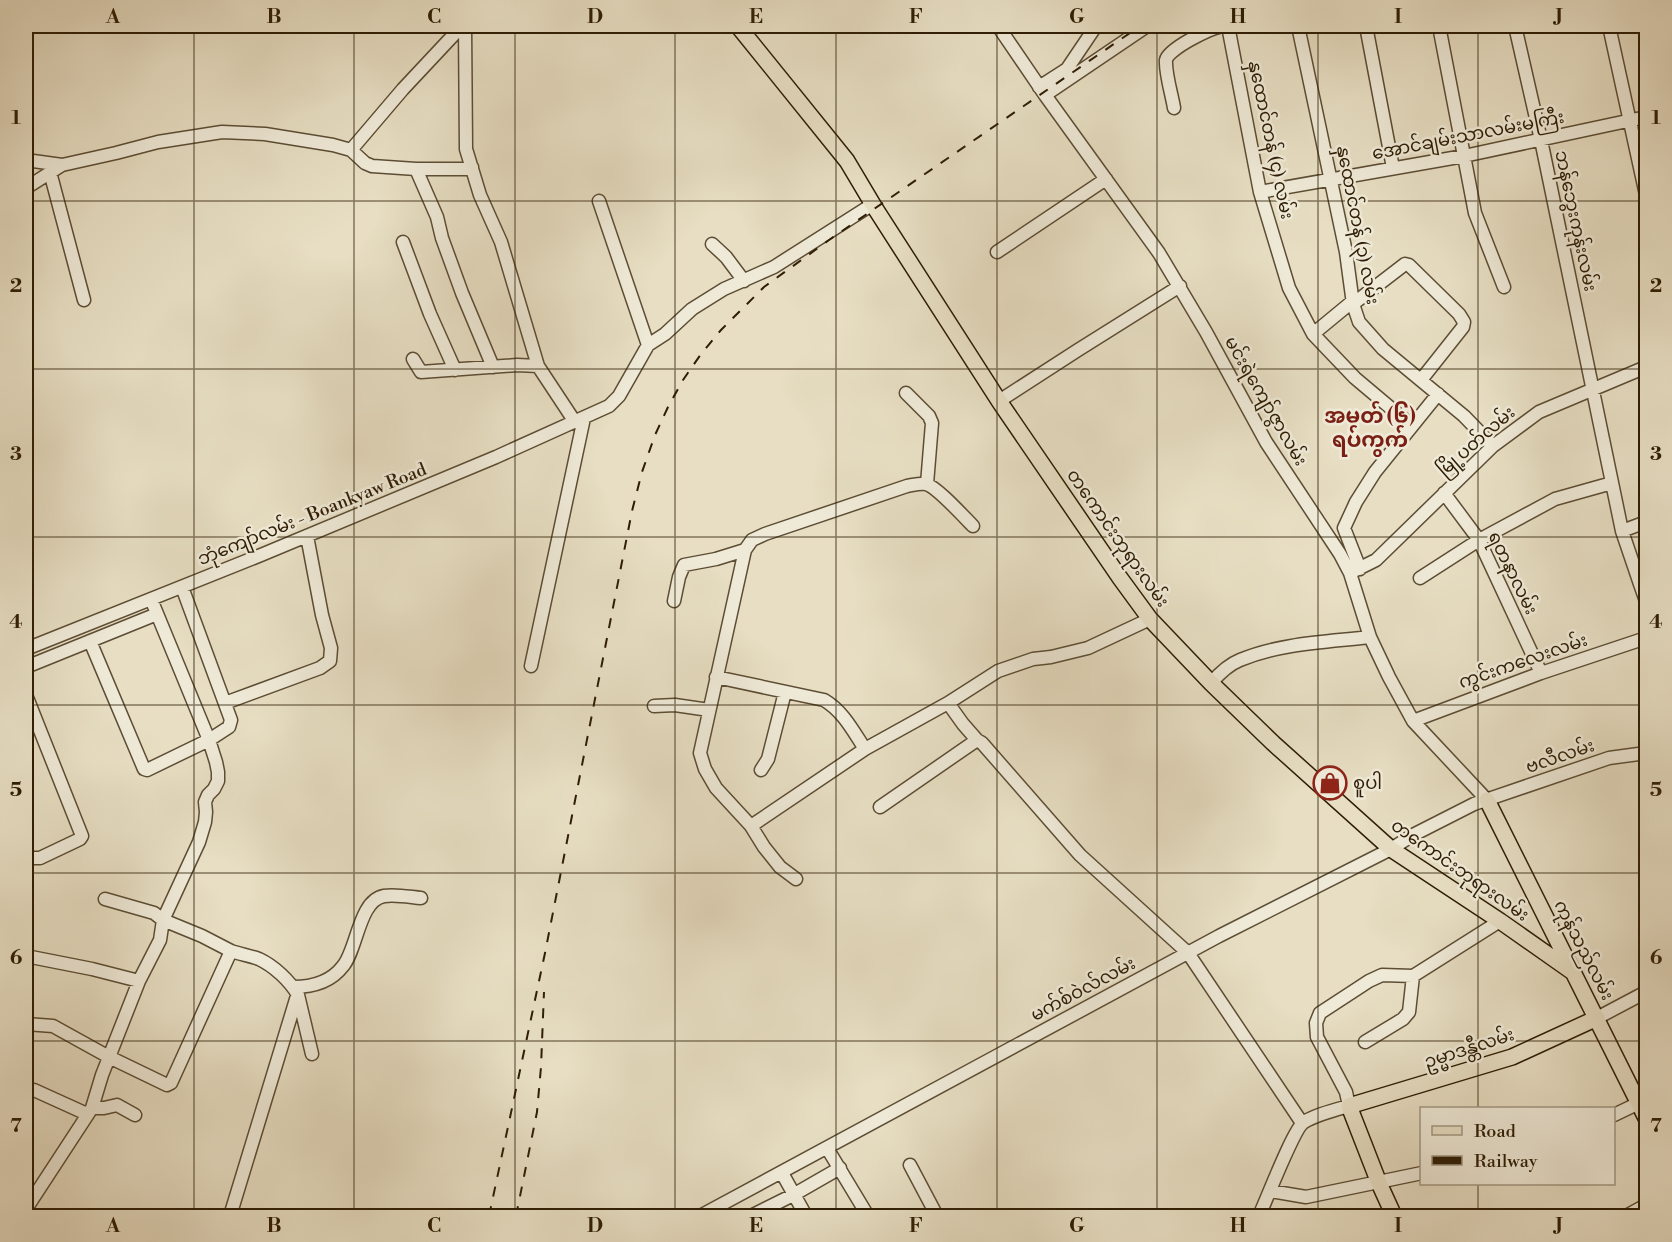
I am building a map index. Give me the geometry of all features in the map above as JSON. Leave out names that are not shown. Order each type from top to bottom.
[{"type":"main road","name":"တကောင်းဘုရားလမ်း","points":[[738,26],[848,161],[999,401],[1150,619],[1178,650],[1273,743],[1391,849],[1574,973]]},
{"type":"main road","name":"ကုန်သည်လမ်း","points":[[1486,800],[1644,1112]]},
{"type":"main road","name":"ဥမ္မာဒန္တီလမ်း","points":[[1349,1106],[1512,1057],[1597,1018]]},
{"type":"main road","points":[[1349,1106],[1394,1216]]},
{"type":"street","points":[[351,150],[376,119],[463,26]]},
{"type":"street","points":[[463,26],[465,141],[471,167],[480,195],[501,242],[538,366],[580,420],[531,666]]},
{"type":"street","name":"မင်းရဲကျော်ဇွာလမ်း","points":[[998,26],[1180,286],[1266,442],[1340,554],[1355,571],[1370,637],[1413,721],[1486,800]]},
{"type":"street","points":[[1042,91],[1066,69],[1096,26]]},
{"type":"street","points":[[1042,91],[1147,26]]},
{"type":"street","points":[[1174,108],[1166,58],[1168,54],[1190,39],[1212,28],[1222,26]]},
{"type":"street","name":"နှထောင်တန် (၄) လမ်း","points":[[1228,26],[1260,192],[1289,288],[1313,334],[1355,378],[1412,426]]},
{"type":"street","name":"နှထောင်တန် (၃) လမ်း","points":[[1298,26],[1346,252],[1353,303],[1359,322],[1383,349],[1464,416],[1493,446]]},
{"type":"street","points":[[1366,26],[1393,168]]},
{"type":"street","points":[[1439,26],[1475,213],[1504,287]]},
{"type":"street","name":"ဘန်ဘွေးကုန်းလမ်း","points":[[1515,26],[1541,140],[1622,531],[1647,601]]},
{"type":"street","points":[[1609,26],[1647,195]]},
{"type":"street","name":"အောင်ချမ်းသာလမ်းမကြီး","points":[[1260,192],[1464,156],[1647,117]]},
{"type":"street","points":[[26,188],[62,165],[158,142],[222,132],[266,134],[333,145],[351,150],[365,163],[372,166],[416,169],[466,169],[471,167]]},
{"type":"street","points":[[26,160],[62,165]]},
{"type":"street","points":[[416,169],[437,217],[462,293],[493,367]]},
{"type":"street","points":[[50,172],[84,300]]},
{"type":"street","points":[[997,252],[1106,179]]},
{"type":"street","points":[[599,201],[648,345],[707,299],[774,267],[873,204]]},
{"type":"street","points":[[403,242],[430,315],[455,370]]},
{"type":"street","points":[[712,244],[726,257],[744,281]]},
{"type":"street","points":[[1313,334],[1405,264],[1409,265],[1464,321],[1463,327],[1421,380]]},
{"type":"street","points":[[999,401],[1180,286]]},
{"type":"street","name":"ဘုံကျော်လမ်း - Boankyaw Road","points":[[26,649],[307,536],[496,457],[609,406],[619,396],[648,345]]},
{"type":"street","points":[[413,359],[421,372],[517,365],[538,366]]},
{"type":"street","name":"မြို့ပတ်လမ်း","points":[[1355,571],[1376,560],[1493,446],[1539,412],[1647,367]]},
{"type":"street","points":[[906,393],[929,416],[932,423],[927,484]]},
{"type":"street","points":[[1355,571],[1344,528],[1356,502],[1375,472],[1438,394]]},
{"type":"street","points":[[1420,578],[1479,540],[1555,499],[1612,483]]},
{"type":"street","points":[[796,879],[780,867],[764,847],[752,826],[716,788],[705,769],[700,753],[745,550],[752,540],[765,534],[907,486],[927,484],[973,526]]},
{"type":"street","name":"ရတနာလမ်း","points":[[1444,493],[1479,540],[1541,673]]},
{"type":"street","points":[[1622,531],[1647,522]]},
{"type":"street","points":[[225,703],[320,668],[330,661],[331,648],[322,615],[307,536]]},
{"type":"street","points":[[674,601],[684,565],[716,560],[745,550]]},
{"type":"street","points":[[90,641],[144,769],[147,770],[208,740],[230,725],[231,720],[182,587]]},
{"type":"street","points":[[26,1209],[89,1111],[139,981],[160,940],[163,920],[199,842],[205,822],[205,802],[218,782],[216,762],[152,599]]},
{"type":"street","points":[[26,667],[157,614]]},
{"type":"street","points":[[752,826],[865,749],[948,703],[998,671],[1033,659],[1088,648],[1150,619]]},
{"type":"street","points":[[1211,683],[1239,660],[1283,647],[1370,637]]},
{"type":"street","name":"ကွင်းကလေးလမ်း","points":[[1413,721],[1541,673],[1647,638]]},
{"type":"street","points":[[716,677],[824,700],[834,706],[845,719],[865,749]]},
{"type":"street","points":[[761,770],[768,759],[785,692]]},
{"type":"street","points":[[26,695],[30,717],[82,836],[40,858],[26,858]]},
{"type":"street","points":[[948,703],[963,724],[1080,855],[1188,953],[1302,1123]]},
{"type":"street","points":[[654,706],[675,705],[709,710]]},
{"type":"street","points":[[880,807],[977,740]]},
{"type":"street","name":"ဗလီလမ်း","points":[[1486,800],[1609,758],[1647,753]]},
{"type":"street","name":"မက်စ်ဝဲလ်လမ်း","points":[[700,1216],[1188,953],[1391,849],[1413,835],[1486,800]]},
{"type":"street","points":[[295,991],[326,980],[344,966],[365,913],[377,898],[384,896],[421,898]]},
{"type":"street","points":[[105,899],[154,913],[163,920],[231,951],[258,959],[281,975],[295,991],[312,1054]]},
{"type":"street","points":[[1259,1216],[1302,1123],[1349,1106],[1346,1092],[1317,1037],[1316,1023],[1320,1013],[1382,975],[1413,976],[1500,921]]},
{"type":"street","points":[[26,1024],[53,1026],[167,1085],[171,1083],[231,951]]},
{"type":"street","points":[[26,956],[139,981]]},
{"type":"street","points":[[1365,1042],[1403,1019],[1409,1012],[1413,976]]},
{"type":"street","points":[[230,1216],[295,991]]},
{"type":"street","points":[[1597,1018],[1647,992]]},
{"type":"street","points":[[26,1090],[34,1090],[89,1111],[117,1105],[135,1115]]},
{"type":"street","points":[[1615,1115],[1644,1112]]},
{"type":"street","points":[[827,1149],[868,1216]]},
{"type":"street","points":[[910,1165],[937,1216]]},
{"type":"street","points":[[750,1216],[840,1168]]},
{"type":"street","points":[[782,1173],[806,1216]]},
{"type":"street","points":[[1270,1191],[1306,1197],[1420,1173]]},
{"type":"street","points":[[1626,1216],[1647,1205]]},
{"type":"railway","points":[[489,1216],[545,953],[632,511],[642,472],[668,407],[701,354],[721,330],[764,287],[1140,26]]},
{"type":"railway","points":[[516,1216],[537,1112],[544,992]]},
{"type":"place","name":"စူပါ","points":[[1330,783]]},
{"type":"district","name":"အမှတ် (၆) ရပ်ကွက်","points":[[1370,428]]}]
